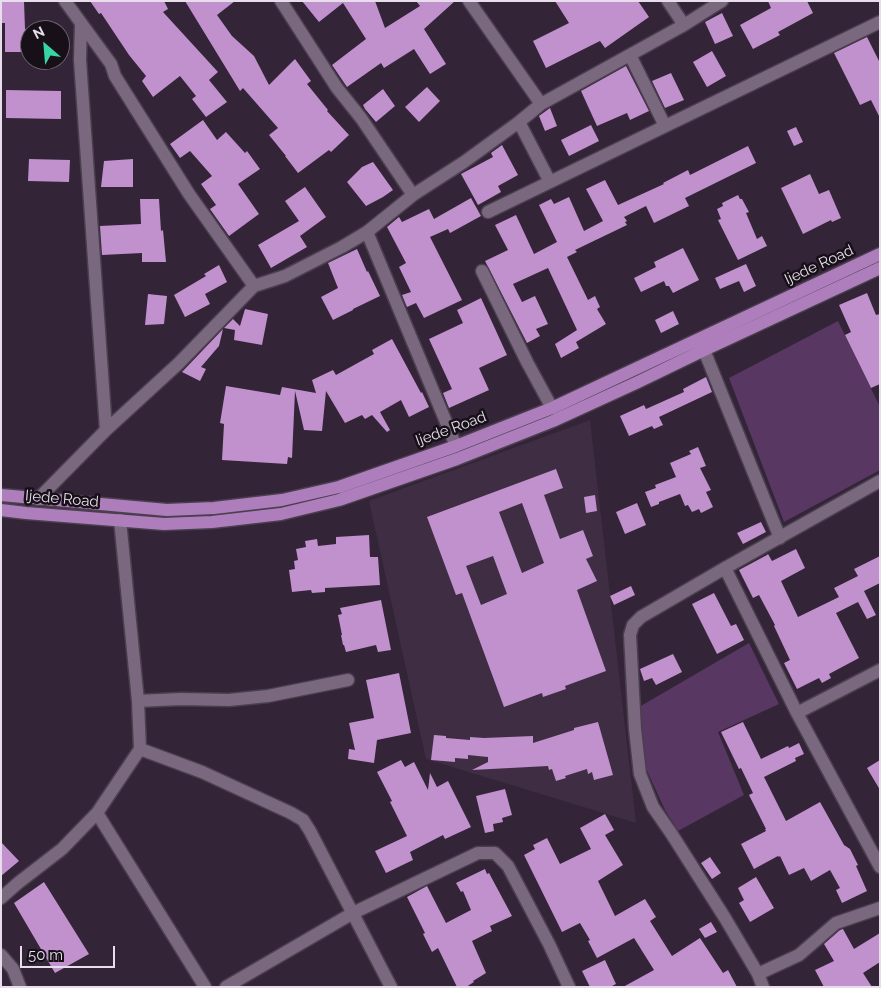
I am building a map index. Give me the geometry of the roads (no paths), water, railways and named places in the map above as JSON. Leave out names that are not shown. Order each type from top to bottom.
[{"type":"main road","name":"Ijede Road","points":[[1,494],[166,510],[214,508],[282,500],[339,487],[456,446],[552,408],[880,254]]},
{"type":"main road","name":"Ijede Road","points":[[1,510],[164,524],[212,522],[281,514],[339,500],[492,446],[553,421],[880,268]]},
{"type":"main road","points":[[632,370],[638,382]]},
{"type":"street","points":[[66,1],[110,64],[115,76],[189,194],[254,286]]},
{"type":"street","points":[[281,1],[337,88],[413,195]]},
{"type":"street","points":[[469,1],[540,104]]},
{"type":"street","points":[[668,1],[684,26]]},
{"type":"street","points":[[38,499],[106,430],[179,363],[254,286],[285,276],[367,232],[413,195],[464,162],[519,122],[540,104],[684,26],[722,1]]},
{"type":"street","points":[[488,212],[880,22]]},
{"type":"street","points":[[81,23],[80,60],[106,430]]},
{"type":"street","points":[[630,55],[664,126]]},
{"type":"street","points":[[519,122],[550,182]]},
{"type":"street","points":[[367,232],[456,446]]},
{"type":"street","points":[[482,270],[552,408]]},
{"type":"street","points":[[704,350],[780,538]]},
{"type":"street","points":[[764,987],[725,918],[653,807],[640,774],[635,729],[630,635],[633,625],[641,617],[880,482]]},
{"type":"street","points":[[1,898],[62,849],[98,812],[140,749],[138,701],[120,520]]},
{"type":"street","points":[[725,568],[797,713],[879,861]]},
{"type":"street","points":[[797,713],[880,670]]},
{"type":"street","points":[[138,701],[229,700],[268,696],[348,680]]},
{"type":"street","points":[[140,749],[202,772],[303,820],[391,987]]},
{"type":"street","points":[[98,812],[205,987]]},
{"type":"street","points":[[226,987],[353,913],[478,853],[495,854],[508,866],[569,987]]},
{"type":"street","points":[[758,974],[799,955],[836,923],[880,908]]},
{"type":"street","points":[[1,956],[13,969],[20,987]]}]
